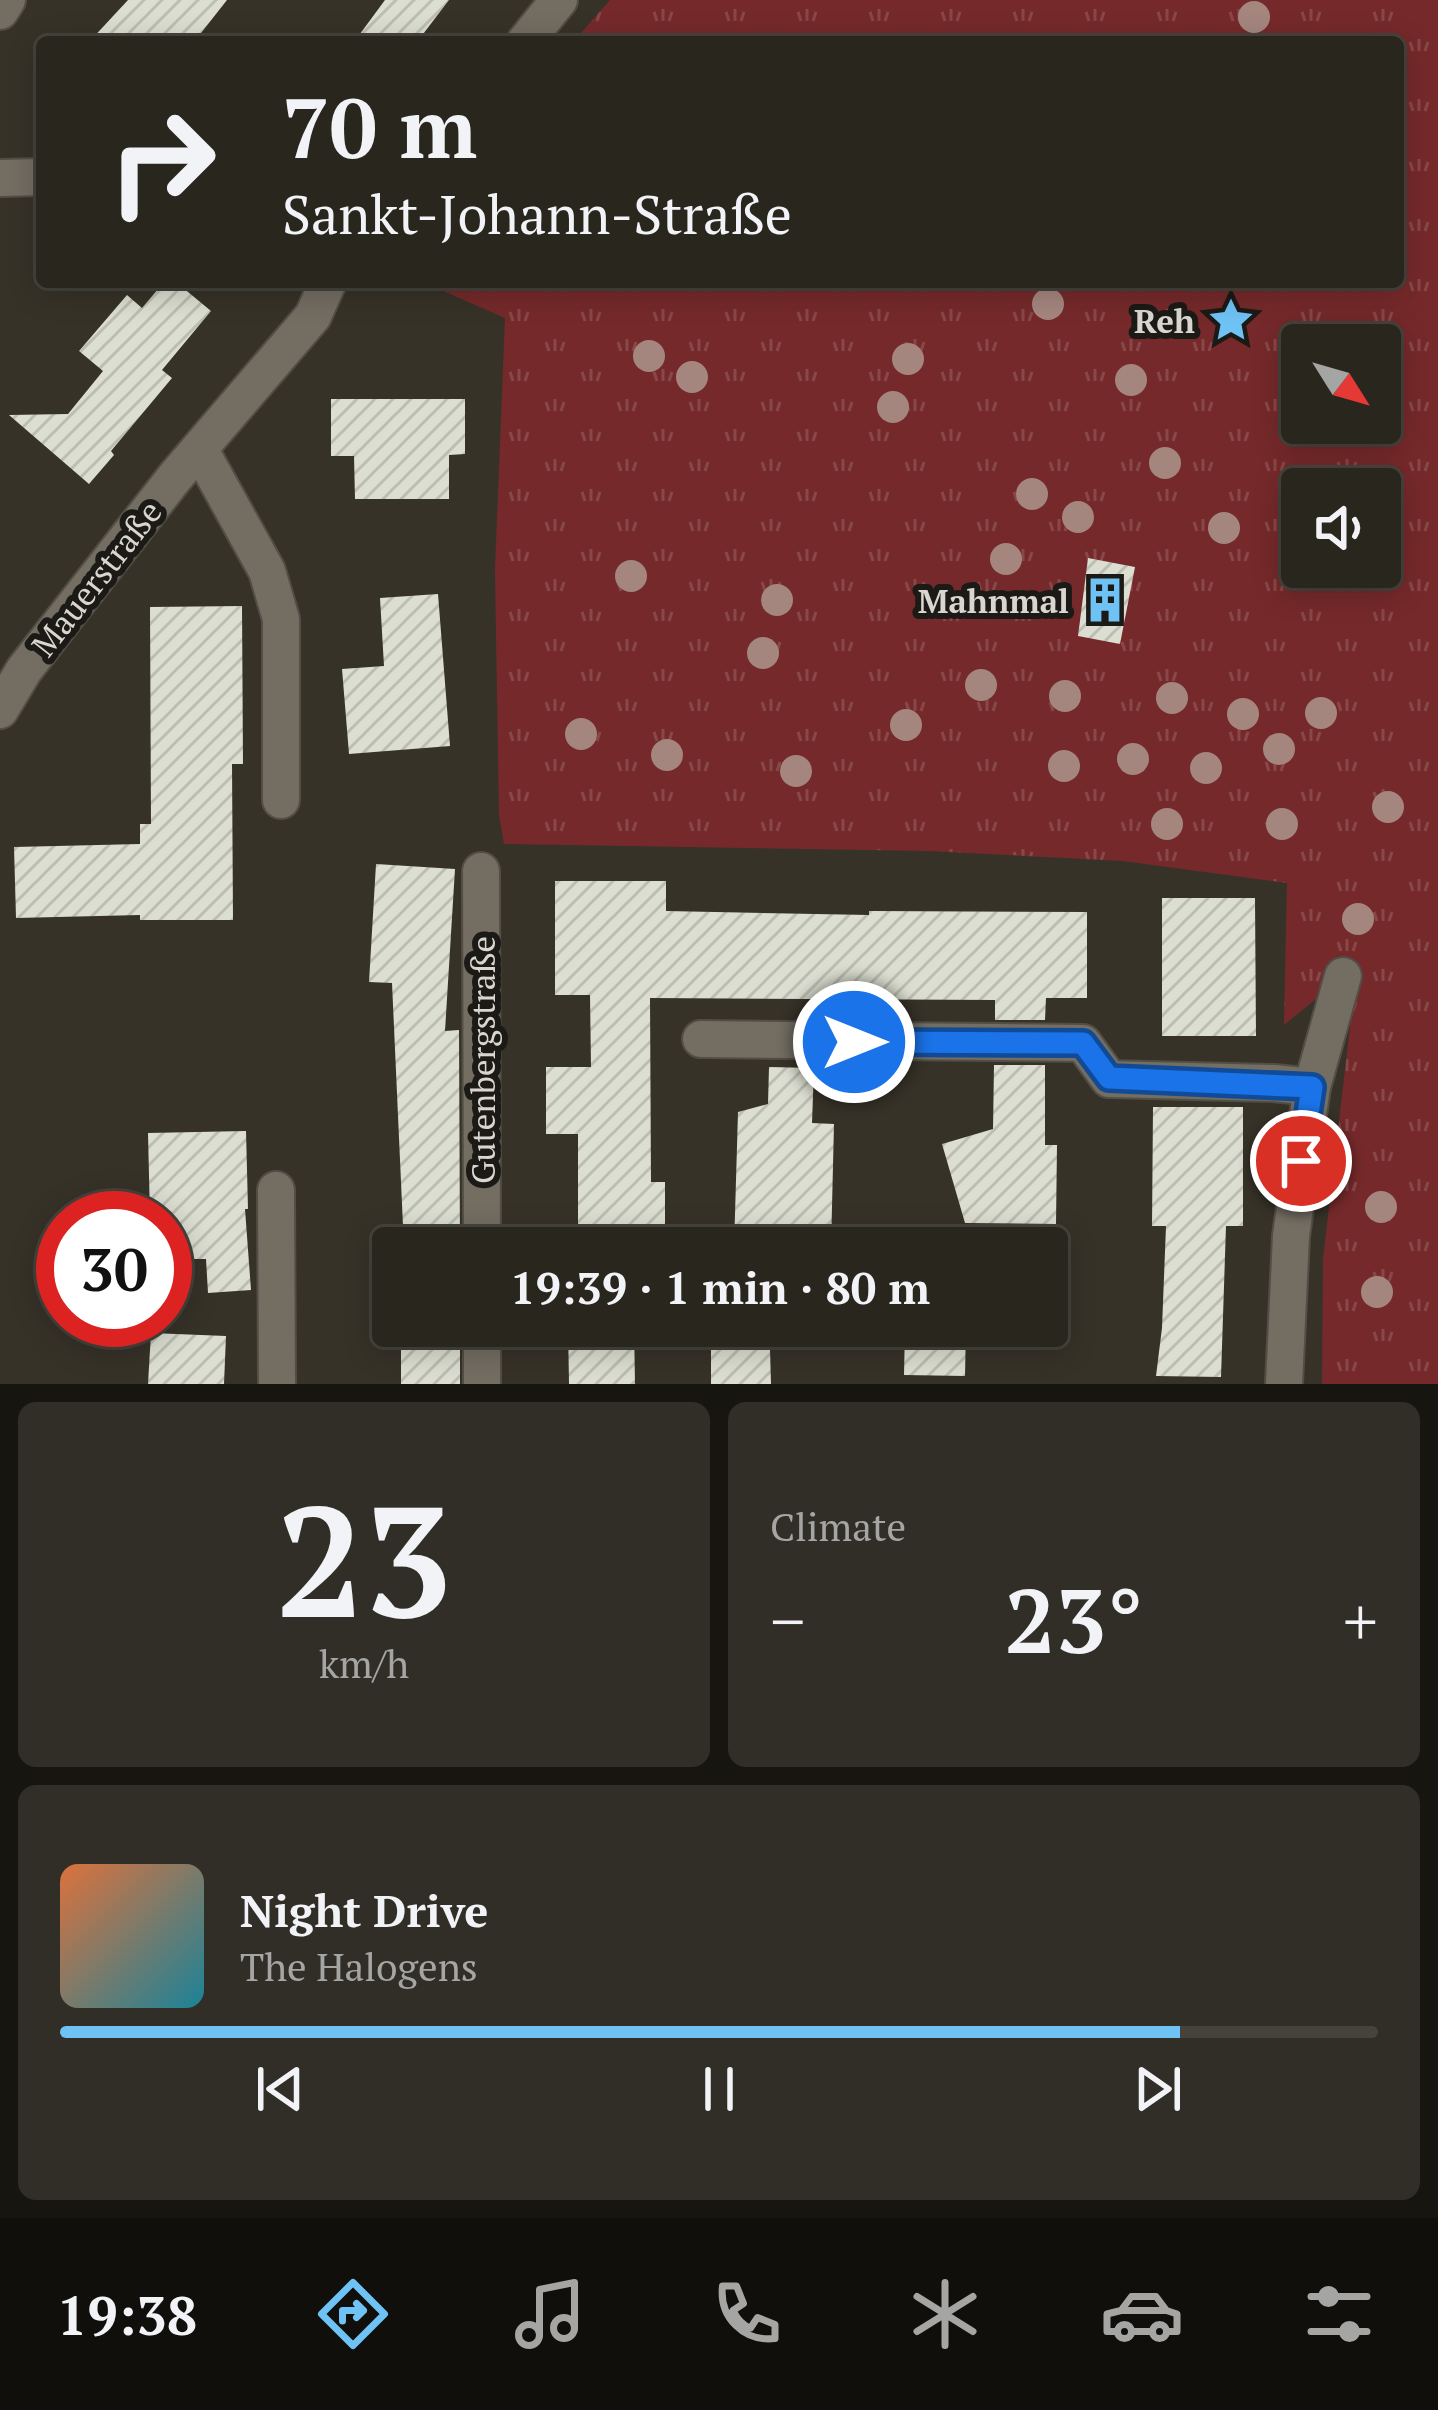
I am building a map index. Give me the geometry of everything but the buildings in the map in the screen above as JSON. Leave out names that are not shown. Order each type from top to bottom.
[{"type":"street","points":[[0,11],[7,0]]},
{"type":"street","points":[[530,36],[559,0]]},
{"type":"street","points":[[0,178],[36,177]]},
{"type":"street","name":"Mauerstraße","points":[[0,710],[24,670],[175,477],[313,316],[325,288]]},
{"type":"street","points":[[200,450],[267,571],[281,619],[281,800]]},
{"type":"street","name":"Gutenbergstraße","points":[[481,872],[482,1227]]},
{"type":"street","points":[[1284,1384],[1291,1236],[1312,1087],[1343,976]]},
{"type":"street","points":[[701,1039],[1083,1043],[1109,1078],[1312,1087]]},
{"type":"street","points":[[276,1190],[278,1384]]},
{"type":"street","points":[[482,1347],[482,1384]]},
{"type":"green space","points":[[610,0],[1438,0],[1438,1384],[1322,1384],[1323,1259],[1350,1027],[1343,977],[1284,1025],[1287,883],[1123,861],[929,851],[504,844],[499,815],[495,570],[505,318],[437,288],[1404,288],[1404,36],[578,36]]},
{"type":"place","name":"Reh","points":[[1231,320]]},
{"type":"place","name":"Mahnmal","points":[[1105,600]]},
{"type":"route","points":[[854,1042],[1083,1043],[1109,1078],[1312,1087],[1301,1161]]}]
